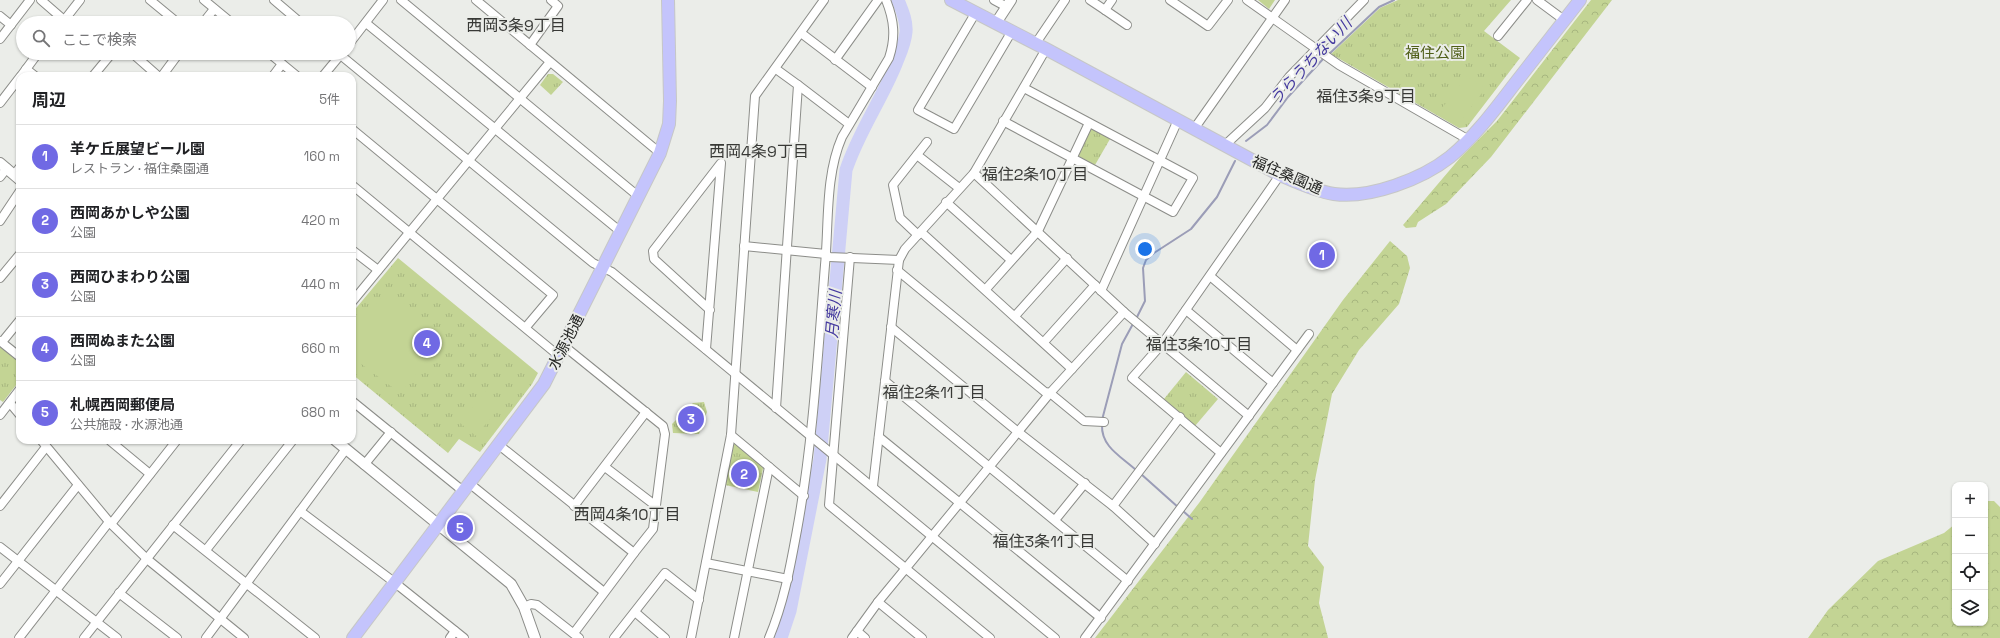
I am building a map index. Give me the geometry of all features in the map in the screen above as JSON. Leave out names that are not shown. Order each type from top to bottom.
[{"type":"main road","name":"水源池通","points":[[352,638],[544,384],[621,232],[660,153],[669,124],[668,0]]},
{"type":"main road","name":"福住桑園通","points":[[951,0],[1036,43],[1280,175],[1295,182],[1334,194],[1375,193],[1431,169],[1449,158],[1469,140],[1580,0]]},
{"type":"street","points":[[18,16],[30,0]]},
{"type":"street","points":[[41,0],[58,16]]},
{"type":"street","points":[[67,16],[80,0]]},
{"type":"street","points":[[150,0],[169,16]]},
{"type":"street","points":[[204,0],[223,16]]},
{"type":"street","points":[[274,0],[293,16]]},
{"type":"street","points":[[356,35],[383,0]]},
{"type":"street","points":[[401,0],[638,196]]},
{"type":"street","points":[[476,0],[660,153]]},
{"type":"street","points":[[530,45],[558,6],[551,0]]},
{"type":"street","points":[[691,638],[731,435],[755,96],[776,69],[824,0]]},
{"type":"street","points":[[835,60],[878,0]]},
{"type":"street","points":[[769,638],[781,610],[804,496],[812,436],[828,255],[832,168],[836,150],[849,124],[889,58],[893,45],[894,30],[886,0]]},
{"type":"street","points":[[994,0],[1009,3],[996,23]]},
{"type":"street","points":[[1036,43],[1065,0]]},
{"type":"street","points":[[1090,0],[1127,25]]},
{"type":"street","points":[[1105,10],[1112,0]]},
{"type":"street","points":[[1170,0],[1208,26],[1228,0]]},
{"type":"street","points":[[1247,0],[1323,55],[1469,140]]},
{"type":"street","points":[[1194,129],[1284,0]]},
{"type":"street","points":[[1224,146],[1265,108],[1315,49],[1364,0]]},
{"type":"street","points":[[1498,36],[1527,0]]},
{"type":"street","points":[[1537,0],[1564,20]]},
{"type":"street","points":[[208,16],[214,9]]},
{"type":"street","points":[[976,12],[918,110],[954,129],[1012,31]]},
{"type":"street","points":[[0,16],[11,25]]},
{"type":"street","points":[[0,39],[16,18]]},
{"type":"street","points":[[366,23],[621,232]]},
{"type":"street","points":[[801,33],[872,87]]},
{"type":"street","points":[[873,486],[898,260],[946,202],[974,173],[1046,49]]},
{"type":"street","points":[[23,72],[33,60]]},
{"type":"street","points":[[96,72],[106,60]]},
{"type":"street","points":[[140,60],[153,72]]},
{"type":"street","points":[[165,72],[175,60]]},
{"type":"street","points":[[277,60],[292,72]]},
{"type":"street","points":[[327,72],[336,60]]},
{"type":"street","points":[[347,60],[593,264],[612,272],[735,372],[776,408],[873,486],[1055,638]]},
{"type":"street","points":[[356,297],[550,62]]},
{"type":"street","points":[[276,72],[282,64]]},
{"type":"street","points":[[26,69],[30,72]]},
{"type":"street","points":[[776,69],[849,124]]},
{"type":"street","points":[[0,103],[16,81]]},
{"type":"street","points":[[776,408],[798,85]]},
{"type":"street","points":[[1003,121],[1173,212],[1193,178],[1024,88]]},
{"type":"street","points":[[1044,342],[1098,288],[1178,120]]},
{"type":"street","points":[[986,289],[1038,231],[1088,122]]},
{"type":"street","points":[[356,131],[553,295],[526,328]]},
{"type":"street","points":[[927,142],[892,185],[900,218],[986,289],[1072,369]]},
{"type":"street","points":[[917,155],[959,188]]},
{"type":"street","points":[[706,349],[710,310],[720,163],[652,250],[654,259],[710,310]]},
{"type":"street","points":[[0,178],[12,171]]},
{"type":"street","points":[[974,173],[1127,315],[1249,416]]},
{"type":"street","points":[[1221,453],[1132,378],[1162,344],[1280,175]]},
{"type":"street","points":[[356,188],[526,328],[561,351],[646,412],[663,426],[665,434],[653,529],[604,592],[576,636],[537,605],[531,604],[524,607]]},
{"type":"street","points":[[0,221],[16,197]]},
{"type":"street","points":[[946,202],[1011,260]]},
{"type":"street","points":[[744,246],[848,257],[898,260]]},
{"type":"street","points":[[356,253],[378,270]]},
{"type":"street","points":[[848,257],[831,452],[829,505],[990,638]]},
{"type":"street","points":[[1015,316],[1067,258]]},
{"type":"street","points":[[0,278],[16,259]]},
{"type":"street","points":[[897,270],[1046,392],[1050,393],[1084,421],[1101,422]]},
{"type":"street","points":[[1210,276],[1297,350]]},
{"type":"street","points":[[1186,310],[1274,383]]},
{"type":"street","points":[[865,638],[854,635],[878,602],[1050,393],[1072,369],[1127,315]]},
{"type":"street","points":[[16,325],[1,342],[16,354]]},
{"type":"street","points":[[891,326],[1018,432],[1113,506],[1155,544]]},
{"type":"street","points":[[1085,638],[1309,334]]},
{"type":"street","points":[[885,381],[1128,581]]},
{"type":"street","points":[[0,415],[16,395]]},
{"type":"street","points":[[10,403],[16,410]]},
{"type":"street","points":[[356,404],[604,592]]},
{"type":"street","points":[[574,506],[646,412]]},
{"type":"street","points":[[1113,506],[1180,417]]},
{"type":"street","points":[[364,465],[391,432]]},
{"type":"street","points":[[731,435],[804,496]]},
{"type":"street","points":[[879,437],[1101,618]]},
{"type":"street","points":[[44,444],[110,523],[147,559],[244,638]]},
{"type":"street","points":[[114,444],[150,474]]},
{"type":"street","points":[[19,638],[174,444]]},
{"type":"street","points":[[84,638],[238,444]]},
{"type":"street","points":[[206,550],[290,444]]},
{"type":"street","points":[[340,444],[510,584],[524,607],[535,638]]},
{"type":"street","points":[[498,445],[634,554]]},
{"type":"street","points":[[0,506],[46,447]]},
{"type":"street","points":[[206,638],[346,449]]},
{"type":"street","points":[[605,467],[656,506]]},
{"type":"street","points":[[734,638],[769,467]]},
{"type":"street","points":[[1055,520],[1085,483]]},
{"type":"street","points":[[0,584],[78,485]]},
{"type":"street","points":[[300,511],[394,582],[464,638]]},
{"type":"street","points":[[173,525],[315,638]]},
{"type":"street","points":[[0,547],[117,638]]},
{"type":"street","points":[[706,563],[788,579]]},
{"type":"street","points":[[614,638],[665,573],[699,600]]},
{"type":"street","points":[[119,593],[177,638]]},
{"type":"street","points":[[878,602],[922,638]]},
{"type":"street","points":[[635,612],[665,638]]},
{"type":"street","points":[[450,638],[455,631]]},
{"type":"green space","points":[[1258,0],[1275,0],[1269,9]]},
{"type":"green space","name":"福住公園","points":[[1398,0],[1511,0],[1484,31],[1520,58],[1467,127],[1459,128],[1331,54],[1380,8]]},
{"type":"green space","points":[[1591,0],[1612,0],[1491,157],[1446,204],[1418,222],[1416,227],[1406,228],[1403,225],[1460,158],[1497,121]]},
{"type":"green space","points":[[548,74],[553,74],[563,82],[551,95],[540,85]]},
{"type":"green space","points":[[1467,76],[1485,89],[1460,122],[1442,108]]},
{"type":"green space","points":[[1092,129],[1110,139],[1095,165],[1080,157],[1078,154],[1089,130]]},
{"type":"green space","points":[[1390,241],[1407,256],[1410,268],[1399,304],[1359,350],[1332,394],[1315,480],[1308,546],[1324,567],[1319,603],[1328,638],[1095,638],[1199,503],[1343,300]]},
{"type":"green space","points":[[398,258],[538,373],[532,384],[480,452],[459,439],[448,453],[356,377],[356,308]]},
{"type":"green space","points":[[393,294],[434,328],[436,350],[400,393],[356,360],[356,327],[383,296],[387,299]]},
{"type":"green space","points":[[0,347],[16,360],[16,385],[3,402],[0,400]]},
{"type":"green space","points":[[1186,372],[1218,399],[1195,426],[1164,399]]},
{"type":"green space","points":[[486,391],[502,404],[476,436],[460,423]]},
{"type":"green space","points":[[704,402],[707,412],[699,434],[673,433],[672,424],[693,403]]},
{"type":"green space","points":[[732,438],[764,464],[758,492],[725,485]]},
{"type":"green space","points":[[1988,501],[1994,501],[2000,507],[2000,638],[1808,638],[1828,610],[1878,561],[1944,533],[1952,526],[1952,626],[1988,626]]},
{"type":"waterway","name":"月寒川","points":[[781,638],[790,611],[820,459],[846,170],[857,143],[890,78],[903,45],[906,24],[898,0]]},
{"type":"waterway","name":"うらうちない川","points":[[1328,55],[1379,7],[1394,0]]},
{"type":"waterway","name":"うらうちない川","points":[[1246,141],[1267,125],[1288,97],[1324,58]]},
{"type":"waterway","name":"うらうちない川","points":[[1136,319],[1145,301],[1143,268],[1146,260],[1154,253],[1191,229],[1217,197],[1235,161]]},
{"type":"waterway","name":"うらうちない川","points":[[1102,420],[1122,344],[1134,322]]},
{"type":"waterway","name":"うらうちない川","points":[[1102,425],[1105,440],[1109,446],[1137,471]]},
{"type":"waterway","name":"うらうちない川","points":[[1141,474],[1179,508]]},
{"type":"waterway","name":"うらうちない川","points":[[1183,511],[1192,519]]},
{"type":"place","name":"羊ケ丘展望ビール園","points":[[1322,255]]},
{"type":"place","name":"西岡ぬまた公園","points":[[427,343]]},
{"type":"place","name":"西岡ひまわり公園","points":[[691,419]]},
{"type":"place","name":"西岡あかしや公園","points":[[744,474]]},
{"type":"place","name":"札幌西岡郵便局","points":[[460,528]]},
{"type":"district","name":"西岡3条9丁目","points":[[516,25]]},
{"type":"district","name":"福住3条9丁目","points":[[1366,96]]},
{"type":"district","name":"西岡4条9丁目","points":[[759,151]]},
{"type":"district","name":"福住2条10丁目","points":[[1035,174]]},
{"type":"district","name":"福住3条10丁目","points":[[1199,344]]},
{"type":"district","name":"福住2条11丁目","points":[[934,392]]},
{"type":"district","name":"西岡4条10丁目","points":[[627,514]]},
{"type":"district","name":"福住3条11丁目","points":[[1044,541]]}]
